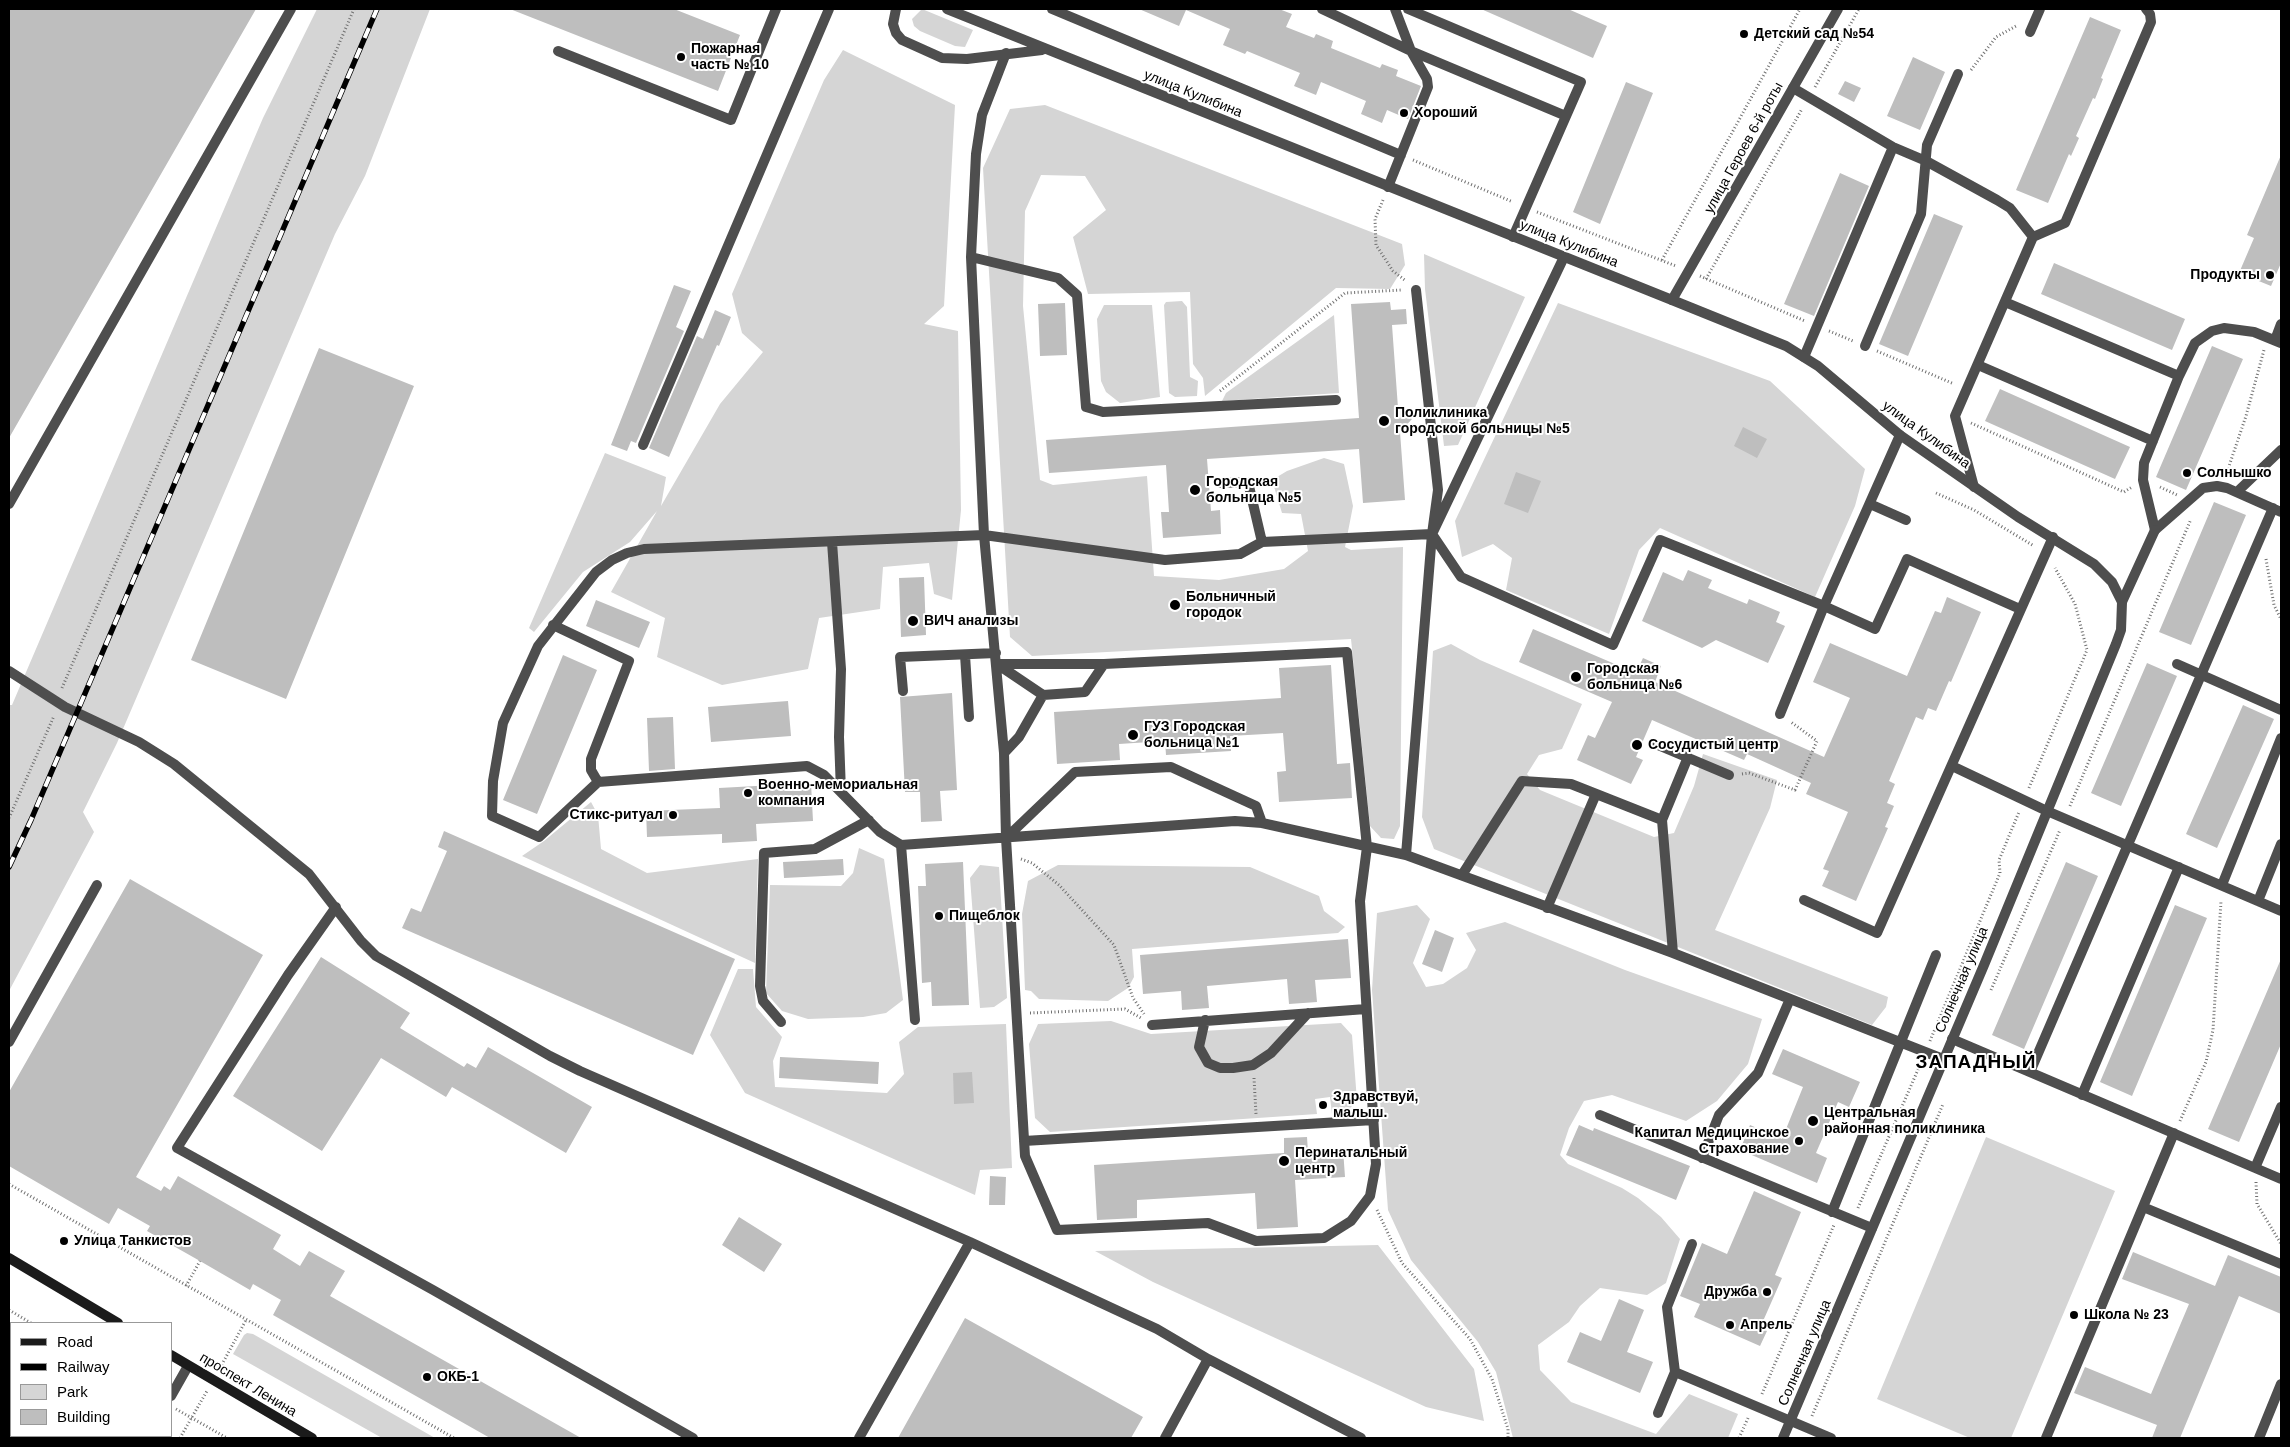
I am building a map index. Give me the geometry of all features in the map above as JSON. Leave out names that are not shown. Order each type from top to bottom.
[{"type":"main road","points":[[9,1258],[116,1322]]},
{"type":"main road","name":"проспект Ленина","points":[[172,1357],[312,1438]]},
{"type":"street","points":[[9,504],[291,9]]},
{"type":"street","points":[[558,51],[731,120],[776,9]]},
{"type":"street","points":[[643,445],[829,9]]},
{"type":"street","points":[[896,9],[893,24],[896,33],[902,40],[930,54],[954,60],[1045,50]]},
{"type":"street","name":"улица Кулибина","points":[[946,9],[1388,188],[1770,339],[1804,357],[1900,435],[1974,488],[2094,564],[2112,582],[2122,602]]},
{"type":"street","points":[[1052,9],[1401,155]]},
{"type":"street","points":[[1322,9],[1411,50],[1566,116]]},
{"type":"street","points":[[1388,188],[1428,87],[1427,79],[1411,50],[1395,9]]},
{"type":"street","points":[[1408,9],[1581,82],[1513,237]]},
{"type":"street","name":"улица Героев 6-й роты","points":[[1672,300],[1838,9]]},
{"type":"street","points":[[1974,488],[1955,416],[2033,237],[2065,222],[2151,22],[2150,14],[2146,9]]},
{"type":"street","points":[[2030,32],[2038,13]]},
{"type":"street","points":[[997,664],[1104,664],[1347,652],[1367,847],[1360,901],[1376,1164],[1370,1196],[1351,1221],[1324,1238],[1256,1241],[1208,1223],[1057,1230],[1025,1156],[1006,838],[1004,753],[984,535],[971,257],[976,154],[982,115],[1006,53]]},
{"type":"street","points":[[1866,346],[1921,214],[1927,145],[1958,74]]},
{"type":"street","points":[[1793,88],[1893,147],[1926,161],[2010,208],[2033,237]]},
{"type":"street","points":[[1804,357],[1893,147]]},
{"type":"street","points":[[971,257],[1058,278],[1077,295],[1086,407],[1103,412],[1336,400]]},
{"type":"street","points":[[1432,534],[1564,257]]},
{"type":"street","points":[[1406,855],[1432,534],[1438,490],[1416,290]]},
{"type":"street","points":[[2005,302],[2178,376]]},
{"type":"street","points":[[2275,340],[2281,324]]},
{"type":"street","points":[[2030,1072],[2262,535],[2277,510],[2221,487],[2203,488],[2155,530],[2144,480],[2144,463],[2178,376],[2195,343],[2212,331],[2224,328],[2242,330],[2275,340],[2281,350]]},
{"type":"street","points":[[1978,365],[2153,441]]},
{"type":"street","points":[[1780,714],[1824,606],[1900,435]]},
{"type":"street","points":[[2236,492],[2281,450]]},
{"type":"street","points":[[1221,483],[1248,482],[1262,542]]},
{"type":"street","points":[[1870,504],[1906,520]]},
{"type":"street","name":"Солнечная улица","points":[[1783,1438],[1952,1039],[2116,644],[2121,630],[2122,602],[2155,530]]},
{"type":"street","points":[[1432,534],[1262,542],[1240,554],[1165,560],[984,535],[644,549],[627,553],[612,560],[596,572],[538,646],[503,723],[493,781],[492,816],[539,836],[598,782],[807,766],[824,775],[880,832],[902,845],[1235,821],[1262,823],[1406,855],[1673,954],[1901,1041],[1943,1059]]},
{"type":"street","points":[[1432,534],[1461,577],[1614,645],[1660,540],[1824,606],[1875,629],[1907,559],[2020,609]]},
{"type":"street","points":[[1804,900],[1877,933],[2053,537]]},
{"type":"street","points":[[832,542],[841,669],[839,737],[841,792]]},
{"type":"street","points":[[553,626],[629,661],[591,759],[592,770],[598,782]]},
{"type":"street","points":[[903,691],[900,657],[996,652]]},
{"type":"street","points":[[965,655],[969,717]]},
{"type":"street","points":[[997,664],[1043,695],[1085,692],[1104,664]]},
{"type":"street","points":[[2177,664],[2281,710]]},
{"type":"street","points":[[9,671],[58,702],[139,742],[174,764],[309,874],[361,942],[376,956],[550,1056],[580,1071],[970,1242],[1157,1329],[1208,1359],[1361,1438]]},
{"type":"street","points":[[1004,753],[1019,737],[1043,695]]},
{"type":"street","points":[[2222,885],[2281,738]]},
{"type":"street","points":[[1653,743],[1729,774]]},
{"type":"street","points":[[1673,954],[1662,820],[1688,757]]},
{"type":"street","points":[[1952,766],[2047,811],[2281,911]]},
{"type":"street","points":[[1006,838],[1075,772],[1171,767],[1256,806],[1262,823]]},
{"type":"street","points":[[1462,875],[1522,782],[1571,784],[1662,820]]},
{"type":"street","points":[[1547,908],[1596,794]]},
{"type":"street","points":[[781,1022],[763,1001],[760,986],[764,853],[815,849],[869,820]]},
{"type":"street","points":[[2258,901],[2281,844]]},
{"type":"street","points":[[902,845],[915,1020]]},
{"type":"street","points":[[2082,1095],[2179,867]]},
{"type":"street","points":[[9,1042],[97,885]]},
{"type":"street","points":[[336,907],[288,974],[177,1148],[433,1290],[693,1438]]},
{"type":"street","points":[[1835,1213],[1936,955]]},
{"type":"street","points":[[1702,1158],[1719,1115],[1758,1073],[1790,999]]},
{"type":"street","points":[[1152,1025],[1366,1009]]},
{"type":"street","points":[[1205,1020],[1199,1047],[1208,1063],[1220,1068],[1253,1065],[1271,1053],[1308,1013]]},
{"type":"street","points":[[1952,1039],[2281,1179]]},
{"type":"street","points":[[2255,1168],[2281,1107]]},
{"type":"street","points":[[1600,1115],[1872,1228]]},
{"type":"street","points":[[1024,1141],[1374,1120]]},
{"type":"street","points":[[2046,1438],[2174,1133]]},
{"type":"street","points":[[2143,1207],[2281,1264]]},
{"type":"street","points":[[860,1438],[970,1242]]},
{"type":"street","points":[[1658,1413],[1675,1372],[1667,1307],[1692,1244]]},
{"type":"street","points":[[1164,1438],[1208,1359]]},
{"type":"street","points":[[172,1394],[188,1366]]},
{"type":"street","points":[[1675,1372],[1831,1438]]},
{"type":"street","points":[[2259,1438],[2281,1384]]},
{"type":"path","points":[[9,818],[55,714],[58,702],[354,9]]},
{"type":"path","points":[[1662,260],[1800,9]]},
{"type":"path","points":[[1706,279],[1859,9]]},
{"type":"path","points":[[1958,74],[1971,69],[1996,38],[2009,28],[2038,13]]},
{"type":"path","points":[[1388,188],[1375,219],[1376,245],[1393,271],[1416,290]]},
{"type":"path","points":[[1200,407],[1345,293],[1416,290]]},
{"type":"path","points":[[2221,487],[2275,340]]},
{"type":"path","points":[[1955,416],[2124,492],[2144,480],[2197,504],[1990,993]]},
{"type":"path","points":[[1853,1220],[2000,873],[1999,860],[2086,650],[2075,604],[2046,552],[1974,510],[1936,493]]},
{"type":"path","points":[[2262,535],[2274,605],[2281,619]]},
{"type":"path","points":[[1729,774],[1749,773],[1795,790],[1816,741],[1780,714]]},
{"type":"path","points":[[1007,854],[1032,863],[1059,885],[1114,945],[1133,998],[1152,1025]]},
{"type":"path","points":[[2174,1133],[2206,1062],[2213,1030],[2222,885]]},
{"type":"path","points":[[1018,1014],[1125,1009],[1152,1025]]},
{"type":"path","points":[[1253,1065],[1257,1128]]},
{"type":"path","points":[[1807,1428],[1944,1100]]},
{"type":"path","points":[[2255,1168],[2257,1204],[2281,1244]]},
{"type":"path","points":[[9,1184],[454,1438]]},
{"type":"path","points":[[1370,1196],[1402,1263],[1470,1339],[1492,1379],[1508,1429],[1508,1438]]},
{"type":"path","points":[[1739,1438],[1755,1406],[1835,1213]]},
{"type":"path","points":[[186,1286],[200,1261]]},
{"type":"path","points":[[9,1310],[29,1322]]},
{"type":"path","points":[[172,1407],[227,1438]]},
{"type":"green space","points":[[317,9],[430,9],[365,176],[335,234],[117,743],[83,812],[94,832],[9,991],[9,705],[12,705],[263,118]]},
{"type":"green space","points":[[922,9],[973,30],[965,47],[955,46],[920,31],[914,26],[912,19]]},
{"type":"green space","points":[[843,50],[955,105],[944,306],[924,324],[958,331],[961,510],[952,600],[934,594],[929,563],[883,567],[880,609],[819,618],[808,669],[722,685],[657,657],[665,618],[611,592],[657,511],[630,542],[583,572],[534,632],[529,628],[605,453],[666,477],[661,506],[720,404],[763,352],[742,333],[732,294],[824,80]]},
{"type":"green space","points":[[1045,105],[1402,244],[1405,265],[1390,289],[1336,288],[1205,396],[1203,378],[1193,364],[1190,292],[1088,294],[1073,237],[1106,210],[1085,176],[1041,175],[1025,211],[1023,306],[1040,480],[1053,485],[1147,476],[1154,576],[1219,580],[1284,569],[1308,551],[1301,514],[1282,513],[1272,480],[1287,471],[1324,458],[1344,464],[1353,506],[1345,547],[1351,550],[1403,547],[1400,826],[1394,839],[1381,838],[1370,826],[1351,639],[1032,656],[1010,637],[983,168],[1010,109]]},
{"type":"green space","points":[[1424,254],[1525,297],[1458,445],[1444,446],[1425,289]]},
{"type":"green space","points":[[1182,301],[1187,307],[1190,377],[1198,381],[1197,396],[1175,397],[1169,393],[1164,305],[1166,302]]},
{"type":"green space","points":[[1558,303],[1770,381],[1865,469],[1855,506],[1815,597],[1660,528],[1639,550],[1609,634],[1506,590],[1512,558],[1493,544],[1462,557],[1455,521]]},
{"type":"green space","points":[[1104,305],[1152,305],[1160,397],[1120,403],[1106,392],[1101,381],[1097,319]]},
{"type":"green space","points":[[1334,315],[1339,393],[1222,401],[1226,393]]},
{"type":"green space","points":[[1451,644],[1480,660],[1582,704],[1562,749],[1539,755],[1527,774],[1540,790],[1654,837],[1674,833],[1694,786],[1703,754],[1777,780],[1770,808],[1715,930],[1888,997],[1886,1007],[1872,1025],[1434,849],[1422,817],[1433,651]]},
{"type":"green space","points":[[591,802],[598,815],[601,849],[647,873],[758,859],[755,963],[522,856],[544,841]]},
{"type":"green space","points":[[859,848],[884,859],[903,1000],[886,1013],[863,1017],[808,1019],[782,1011],[766,993],[770,885],[841,886],[853,873]]},
{"type":"green space","points":[[980,865],[999,867],[1007,998],[994,1007],[980,1008],[970,878]]},
{"type":"green space","points":[[1058,865],[1250,867],[1319,896],[1324,911],[1345,927],[1338,933],[1132,949],[1134,977],[1128,988],[1108,1001],[1039,999],[1031,991],[1025,990],[1022,914],[1028,881]]},
{"type":"green space","points":[[1417,905],[1430,919],[1413,963],[1426,987],[1443,984],[1467,968],[1476,950],[1466,933],[1505,922],[1625,970],[1762,1019],[1748,1064],[1717,1101],[1686,1121],[1612,1095],[1584,1101],[1569,1128],[1560,1155],[1568,1164],[1622,1188],[1638,1198],[1661,1217],[1680,1239],[1666,1283],[1647,1295],[1600,1288],[1580,1306],[1569,1322],[1538,1345],[1540,1370],[1571,1402],[1656,1434],[1689,1394],[1738,1414],[1728,1438],[1513,1438],[1496,1372],[1478,1342],[1411,1260],[1388,1210],[1372,990],[1377,913]]},
{"type":"green space","points":[[738,969],[753,969],[756,1007],[782,1037],[773,1061],[775,1087],[887,1093],[904,1074],[899,1042],[918,1027],[1006,1024],[1012,1168],[980,1170],[975,1195],[745,1093],[710,1035]]},
{"type":"green space","points":[[1111,1021],[1151,1034],[1341,1023],[1352,1035],[1357,1101],[1345,1113],[1332,1114],[1330,1097],[1315,1099],[1317,1114],[1050,1132],[1035,1118],[1029,1044],[1038,1024]]},
{"type":"green space","points":[[1986,1137],[2115,1191],[2011,1438],[1970,1438],[1877,1399]]},
{"type":"green space","points":[[1378,1245],[1474,1369],[1484,1421],[1426,1407],[1153,1282],[1095,1251]]},
{"type":"green space","points":[[247,1333],[253,1334],[435,1438],[382,1438],[233,1354]]},
{"type":"building","points":[[9,9],[256,9],[9,438]]},
{"type":"building","name":"Пожарная часть № 10","points":[[510,9],[674,9],[740,35],[718,91]]},
{"type":"building","points":[[1139,9],[1279,9],[1292,14],[1286,27],[1314,38],[1316,34],[1333,41],[1331,48],[1380,68],[1382,64],[1398,70],[1396,76],[1421,86],[1408,119],[1387,110],[1382,123],[1361,114],[1366,101],[1321,82],[1316,95],[1294,86],[1300,73],[1247,51],[1245,54],[1223,45],[1230,29],[1186,10],[1179,26]]},
{"type":"building","points":[[1481,9],[1568,9],[1607,26],[1593,58]]},
{"type":"building","points":[[2090,17],[2121,30],[2101,78],[2103,79],[2095,99],[2093,98],[2076,136],[2079,138],[2071,156],[2069,154],[2048,203],[2016,190]]},
{"type":"building","points":[[1913,57],[1945,72],[1920,130],[1887,116]]},
{"type":"building","points":[[1845,81],[1861,88],[1854,102],[1838,94]]},
{"type":"building","points":[[1626,82],[1653,93],[1600,224],[1573,212]]},
{"type":"building","points":[[2281,155],[2281,263],[2271,286],[2239,273],[2254,238],[2247,235]]},
{"type":"building","points":[[1840,173],[1869,186],[1814,316],[1784,304]]},
{"type":"building","points":[[1934,214],[1963,226],[1908,356],[1879,344]]},
{"type":"building","points":[[2054,263],[2185,319],[2172,350],[2041,294]]},
{"type":"building","points":[[674,285],[691,291],[676,327],[684,331],[636,443],[631,441],[627,451],[611,445]]},
{"type":"building","points":[[1390,302],[1391,310],[1406,309],[1407,324],[1392,325],[1398,408],[1412,419],[1400,432],[1405,500],[1363,503],[1359,449],[1207,459],[1211,511],[1220,510],[1221,534],[1163,538],[1161,512],[1169,512],[1166,465],[1049,473],[1046,440],[1359,418],[1351,304]]},
{"type":"building","points":[[1065,303],[1067,355],[1040,356],[1038,304]]},
{"type":"building","points":[[715,310],[731,317],[669,457],[649,448],[697,336],[703,339]]},
{"type":"building","points":[[2212,346],[2243,359],[2186,490],[2156,477]]},
{"type":"building","points":[[319,348],[414,386],[286,699],[191,660]]},
{"type":"building","points":[[2000,389],[2130,447],[2115,479],[1985,421]]},
{"type":"building","points":[[1743,427],[1767,439],[1757,458],[1734,446]]},
{"type":"building","points":[[1516,472],[1541,481],[1528,513],[1504,504]]},
{"type":"building","points":[[2214,502],[2246,515],[2191,645],[2159,632]]},
{"type":"building","points":[[1688,570],[1712,580],[1708,588],[1747,604],[1749,599],[1780,612],[1776,622],[1785,626],[1768,663],[1716,640],[1702,648],[1642,621],[1663,572],[1683,581]]},
{"type":"building","points":[[924,577],[926,635],[901,637],[899,578]]},
{"type":"building","points":[[1947,597],[1981,612],[1951,682],[1949,681],[1936,711],[1928,708],[1923,720],[1916,717],[1889,781],[1895,784],[1887,803],[1894,806],[1885,827],[1888,828],[1856,901],[1822,886],[1829,871],[1823,869],[1848,812],[1806,794],[1811,783],[1747,754],[1744,760],[1652,720],[1636,757],[1643,760],[1631,784],[1577,760],[1588,735],[1595,738],[1612,702],[1519,662],[1533,629],[1636,673],[1643,658],[1661,666],[1655,682],[1824,757],[1850,698],[1813,682],[1830,643],[1907,676],[1935,611],[1941,613]]},
{"type":"building","points":[[596,600],[650,622],[639,648],[586,626]]},
{"type":"building","points":[[563,655],[597,670],[537,814],[503,800]]},
{"type":"building","points":[[2147,663],[2177,676],[2121,806],[2091,793]]},
{"type":"building","points":[[1331,665],[1337,764],[1350,763],[1352,798],[1279,802],[1277,772],[1286,771],[1283,733],[1230,736],[1231,751],[1166,755],[1165,741],[1119,744],[1120,760],[1057,764],[1054,712],[1281,698],[1279,668]]},
{"type":"building","points":[[952,693],[957,790],[940,791],[942,821],[921,822],[920,792],[905,792],[900,697]]},
{"type":"building","points":[[788,701],[791,736],[711,742],[708,707]]},
{"type":"building","points":[[2243,705],[2274,719],[2217,848],[2186,834]]},
{"type":"building","points":[[673,717],[675,769],[649,771],[647,718]]},
{"type":"building","points":[[811,783],[813,821],[756,824],[757,841],[722,843],[722,834],[647,837],[646,811],[720,808],[719,788]]},
{"type":"building","points":[[444,831],[735,959],[693,1055],[402,928],[411,908],[421,912],[447,851],[438,847]]},
{"type":"building","points":[[843,859],[844,875],[784,878],[783,862]]},
{"type":"building","points":[[963,862],[969,1005],[932,1006],[931,982],[922,983],[918,886],[926,886],[925,864]]},
{"type":"building","points":[[2066,862],[2098,876],[2024,1049],[1992,1035]]},
{"type":"building","points":[[130,879],[263,955],[136,1177],[161,1191],[164,1186],[170,1190],[178,1176],[281,1235],[273,1249],[300,1266],[309,1251],[345,1271],[330,1296],[581,1438],[490,1438],[273,1315],[281,1300],[253,1284],[250,1290],[147,1231],[150,1226],[118,1208],[109,1224],[9,1166],[9,1092]]},
{"type":"building","points":[[2175,905],[2207,918],[2132,1096],[2100,1082]]},
{"type":"building","points":[[1435,930],[1454,938],[1442,972],[1422,964]]},
{"type":"building","points":[[1348,939],[1351,978],[1315,980],[1317,1002],[1289,1004],[1287,979],[1207,986],[1209,1008],[1182,1010],[1181,991],[1143,994],[1140,955]]},
{"type":"building","points":[[321,957],[410,1013],[400,1028],[464,1067],[467,1063],[476,1068],[488,1047],[592,1107],[566,1153],[452,1087],[446,1097],[381,1058],[322,1151],[233,1096]]},
{"type":"building","points":[[2281,959],[2281,1044],[2239,1142],[2208,1129]]},
{"type":"building","points":[[1783,1049],[1860,1082],[1849,1107],[1838,1102],[1816,1153],[1827,1158],[1817,1183],[1740,1150],[1750,1125],[1782,1139],[1803,1087],[1772,1074]]},
{"type":"building","points":[[780,1057],[879,1062],[878,1084],[779,1078]]},
{"type":"building","points":[[972,1072],[974,1103],[954,1104],[953,1073]]},
{"type":"building","points":[[1579,1125],[1593,1131],[1594,1128],[1690,1166],[1676,1200],[1566,1155]]},
{"type":"building","points":[[1307,1137],[1308,1152],[1343,1149],[1345,1177],[1295,1180],[1298,1227],[1257,1229],[1255,1193],[1137,1200],[1137,1218],[1097,1220],[1094,1165],[1284,1153],[1284,1138]]},
{"type":"building","points":[[990,1176],[1006,1177],[1005,1205],[989,1205]]},
{"type":"building","points":[[1754,1191],[1801,1212],[1775,1275],[1782,1278],[1760,1328],[1767,1331],[1760,1346],[1694,1317],[1700,1304],[1680,1296],[1702,1243],[1727,1254]]},
{"type":"building","points":[[739,1217],[782,1244],[764,1272],[722,1245]]},
{"type":"building","points":[[2133,1252],[2215,1286],[2228,1255],[2281,1277],[2281,1314],[2239,1296],[2180,1438],[2152,1438],[2157,1425],[2074,1393],[2085,1367],[2151,1394],[2189,1304],[2122,1279]]},
{"type":"building","points":[[1619,1299],[1644,1310],[1627,1352],[1653,1362],[1640,1393],[1567,1362],[1580,1332],[1601,1341]]},
{"type":"building","points":[[965,1318],[1143,1417],[1131,1438],[898,1438]]},
{"type":"railway","points":[[9,867],[31,820],[377,9]]},
{"type":"place","name":"Детский сад №54","points":[[1744,34]]},
{"type":"place","name":"Пожарная часть № 10","points":[[681,57]]},
{"type":"place","name":"Хороший","points":[[1404,113]]},
{"type":"place","name":"Продукты","points":[[2270,275]]},
{"type":"place","name":"Поликлиника городской больницы №5","points":[[1384,421]]},
{"type":"place","name":"Солнышко","points":[[2187,473]]},
{"type":"place","name":"Городская больница №5","points":[[1195,490]]},
{"type":"place","name":"Больничный городок","points":[[1175,605]]},
{"type":"place","name":"ВИЧ анализы","points":[[913,621]]},
{"type":"place","name":"Городская больница №6","points":[[1576,677]]},
{"type":"place","name":"ГУЗ Городская больница №1","points":[[1133,735]]},
{"type":"place","name":"Сосудистый центр","points":[[1637,745]]},
{"type":"place","name":"Военно-мемориальная компания","points":[[748,793]]},
{"type":"place","name":"Стикс-ритуал","points":[[673,815]]},
{"type":"place","name":"Пищеблок","points":[[939,916]]},
{"type":"place","name":"Здравствуй, малыш.","points":[[1323,1105]]},
{"type":"place","name":"Центральная районная поликлиника","points":[[1813,1121]]},
{"type":"place","name":"Капитал Медицинское Страхование","points":[[1799,1141]]},
{"type":"place","name":"Перинатальный центр","points":[[1284,1161]]},
{"type":"place","name":"Улица Танкистов","points":[[64,1241]]},
{"type":"place","name":"Дружба","points":[[1767,1292]]},
{"type":"place","name":"Школа № 23","points":[[2074,1315]]},
{"type":"place","name":"Апрель","points":[[1730,1325]]},
{"type":"place","name":"ОКБ-1","points":[[427,1377]]},
{"type":"district","name":"ЗАПАДНЫЙ","points":[[1976,1063]]}]
